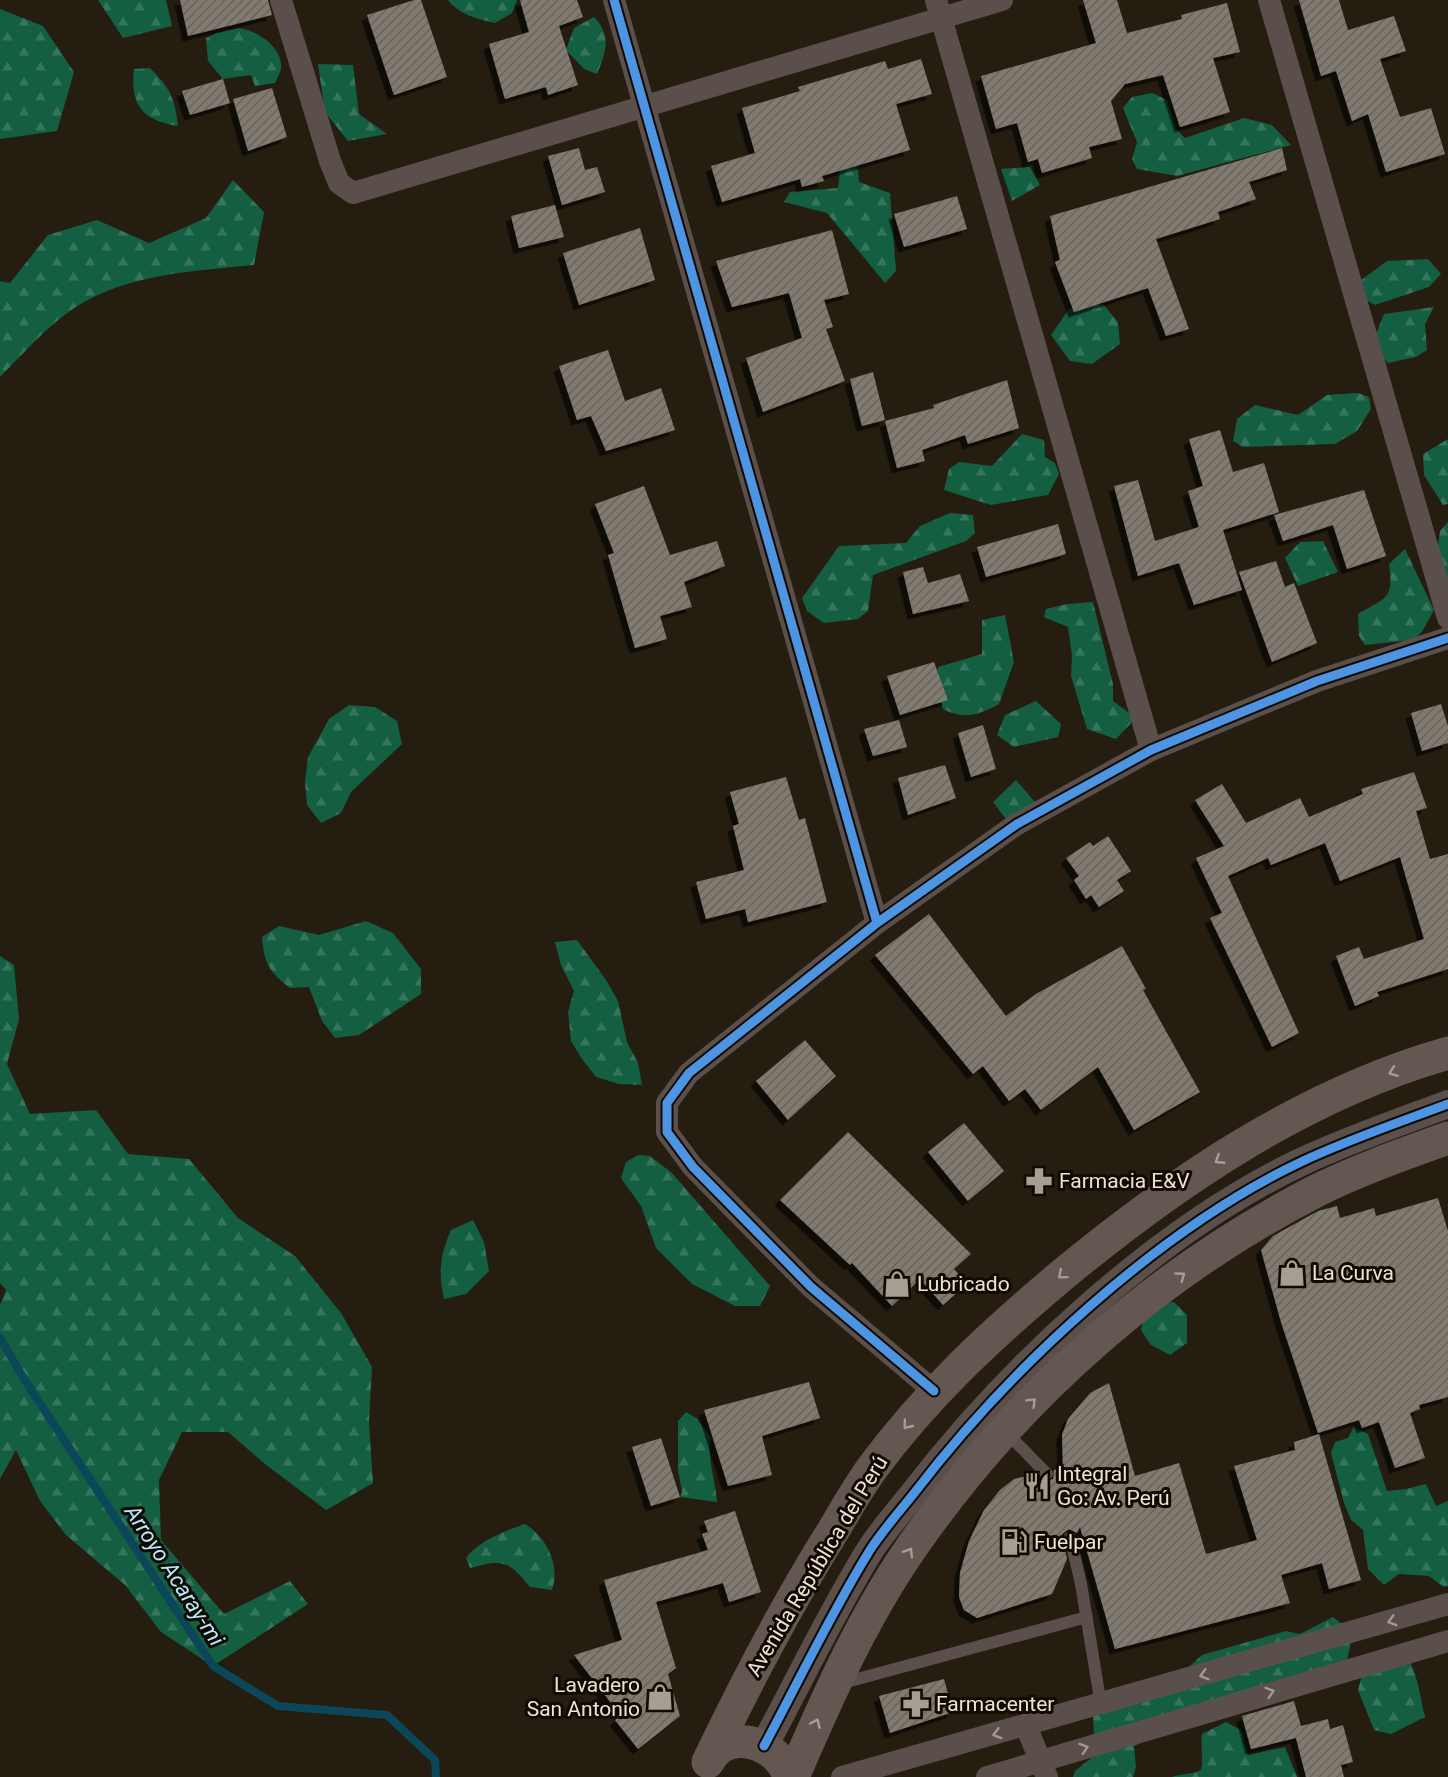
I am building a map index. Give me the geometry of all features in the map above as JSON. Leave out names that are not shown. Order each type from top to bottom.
[{"type":"highway","name":"Avenida República del Perú","points":[[705,1767],[747,1679],[816,1558],[872,1468],[934,1391],[1009,1319],[1123,1225],[1184,1183],[1262,1133],[1354,1086],[1448,1053]]},
{"type":"highway","points":[[791,1777],[832,1686],[860,1633],[920,1535],[983,1452],[1056,1378],[1146,1300],[1218,1248],[1316,1191],[1448,1138]]},
{"type":"highway","points":[[705,1767],[722,1747],[747,1741],[764,1746],[780,1759],[791,1777]]},
{"type":"street","points":[[281,0],[330,161],[339,183],[352,193],[644,106],[939,9],[1002,0]]},
{"type":"street","points":[[614,0],[877,923]]},
{"type":"street","points":[[1269,0],[1448,618]]},
{"type":"street","points":[[939,9],[1151,750]]},
{"type":"street","points":[[934,1391],[811,1287],[693,1167],[667,1132],[667,1103],[689,1073],[877,923],[1017,824],[1151,750],[1317,681],[1448,638]]},
{"type":"street","points":[[764,1746],[871,1549],[955,1440],[1048,1345],[1096,1301],[1190,1229],[1234,1199],[1303,1161],[1448,1104]]},
{"type":"street","points":[[842,1777],[1101,1705],[1448,1604]]},
{"type":"street","points":[[987,1777],[1044,1770],[1448,1641]]},
{"type":"street","points":[[1026,1726],[1044,1770]]},
{"type":"lane","points":[[1004,1430],[1047,1474]]},
{"type":"lane","points":[[1070,1538],[1087,1617],[1101,1705]]},
{"type":"lane","points":[[832,1686],[1087,1617]]},
{"type":"green space","points":[[98,0],[166,0],[172,26],[123,38]]},
{"type":"green space","points":[[448,0],[517,1],[512,13],[495,23],[463,13]]},
{"type":"green space","points":[[0,9],[43,26],[74,72],[57,131],[0,139]]},
{"type":"green space","points":[[594,17],[600,24],[606,44],[597,74],[584,69],[566,50],[574,28]]},
{"type":"green space","points":[[239,28],[254,32],[274,47],[281,61],[281,69],[275,83],[255,86],[251,75],[223,79],[208,61],[206,38]]},
{"type":"green space","points":[[318,64],[353,65],[359,114],[387,134],[348,141],[325,112]]},
{"type":"green space","points":[[150,68],[170,94],[178,126],[155,120],[141,109],[137,101],[133,82],[134,69]]},
{"type":"green space","points":[[1152,93],[1167,100],[1176,129],[1185,138],[1244,118],[1272,125],[1291,145],[1177,176],[1137,169],[1132,159],[1137,142],[1123,108],[1132,97]]},
{"type":"green space","points":[[857,160],[859,182],[890,193],[896,271],[885,283],[827,213],[784,202],[790,192],[838,188],[841,161]]},
{"type":"green space","points":[[1030,167],[1040,185],[1012,201],[1001,169]]},
{"type":"green space","points":[[233,180],[264,212],[254,265],[168,275],[126,284],[106,292],[86,301],[62,317],[0,377],[0,281],[10,283],[48,235],[97,220],[149,243],[206,218]]},
{"type":"green space","points":[[1428,259],[1441,274],[1429,287],[1375,305],[1360,297],[1360,281],[1387,261]]},
{"type":"green space","points":[[1103,304],[1118,322],[1120,344],[1092,364],[1070,361],[1051,335],[1069,309]]},
{"type":"green space","points":[[1434,307],[1425,324],[1427,350],[1416,357],[1388,363],[1372,344],[1384,314]]},
{"type":"green space","points":[[1358,393],[1369,397],[1371,409],[1357,431],[1335,444],[1243,447],[1233,441],[1237,419],[1255,405],[1298,415],[1327,395]]},
{"type":"green space","points":[[1022,434],[1044,440],[1045,457],[1055,463],[1059,474],[1048,495],[991,505],[944,490],[949,469],[959,462],[992,466]]},
{"type":"green space","points":[[1448,439],[1448,504],[1443,505],[1424,475],[1423,454]]},
{"type":"green space","points":[[950,513],[973,515],[975,533],[966,541],[873,575],[868,611],[858,619],[824,623],[807,611],[802,598],[839,546],[906,543],[920,526]]},
{"type":"green space","points":[[1448,522],[1448,580],[1435,568],[1440,531]]},
{"type":"green space","points":[[1323,541],[1338,572],[1298,586],[1285,558],[1300,542]]},
{"type":"green space","points":[[1405,549],[1434,610],[1422,632],[1413,640],[1365,645],[1359,636],[1358,614],[1386,596],[1390,585],[1389,564]]},
{"type":"green space","points":[[1093,602],[1113,684],[1113,701],[1136,718],[1116,739],[1087,729],[1071,676],[1072,656],[1068,627],[1044,617],[1046,609],[1067,604]]},
{"type":"green space","points":[[1005,615],[1014,662],[999,704],[971,715],[943,709],[936,688],[938,667],[982,654],[982,620]]},
{"type":"green space","points":[[1036,701],[1061,724],[1058,737],[1014,747],[997,735],[1005,715]]},
{"type":"green space","points":[[349,705],[375,707],[397,721],[402,744],[351,792],[341,813],[321,823],[307,805],[305,782],[308,757],[329,719]]},
{"type":"green space","points":[[1016,780],[1035,802],[1006,819],[993,802]]},
{"type":"green space","points":[[366,921],[393,933],[421,969],[421,994],[359,1035],[335,1038],[322,1021],[309,987],[290,988],[272,972],[264,954],[262,937],[279,926],[319,935]]},
{"type":"green space","points":[[577,940],[618,1001],[627,1042],[638,1063],[642,1085],[619,1084],[596,1077],[571,1041],[568,1012],[574,991],[561,965],[555,942]]},
{"type":"green space","points":[[0,956],[14,965],[19,1019],[7,1064],[30,1114],[96,1110],[128,1154],[189,1159],[238,1218],[295,1256],[341,1313],[372,1367],[369,1423],[373,1483],[326,1510],[265,1464],[228,1432],[182,1432],[159,1480],[161,1540],[224,1614],[290,1581],[308,1604],[213,1666],[161,1632],[125,1585],[66,1535],[40,1501],[16,1450],[0,1479],[0,1305],[6,1290],[0,1283]]},
{"type":"green space","points":[[638,1155],[650,1156],[672,1173],[770,1286],[760,1306],[735,1306],[692,1284],[656,1248],[641,1206],[621,1178],[626,1162]]},
{"type":"green space","points":[[473,1220],[484,1242],[489,1271],[466,1294],[444,1299],[441,1264],[447,1239],[451,1230]]},
{"type":"green space","points":[[1174,1302],[1187,1315],[1187,1343],[1170,1355],[1151,1345],[1141,1330],[1147,1312],[1151,1308]]},
{"type":"green space","points":[[686,1412],[696,1418],[711,1437],[710,1460],[717,1502],[680,1497],[682,1492],[678,1470],[678,1421]]},
{"type":"green space","points":[[1354,1427],[1368,1434],[1387,1491],[1426,1484],[1436,1506],[1448,1501],[1448,1586],[1444,1587],[1429,1576],[1399,1574],[1384,1585],[1368,1569],[1363,1530],[1351,1520],[1344,1503],[1331,1453],[1335,1442],[1348,1438]]},
{"type":"green space","points":[[525,1524],[539,1536],[550,1552],[555,1571],[552,1590],[530,1587],[516,1571],[504,1564],[490,1563],[470,1568],[466,1558],[477,1546],[501,1533]]},
{"type":"green space","points":[[1333,1617],[1353,1633],[1345,1669],[1193,1719],[1134,1746],[1136,1767],[1133,1777],[1073,1777],[1075,1771],[1095,1755],[1093,1714],[1177,1678],[1202,1655],[1286,1631],[1300,1634]]},
{"type":"green space","points":[[1410,1662],[1425,1717],[1391,1734],[1374,1730],[1358,1690],[1362,1675]]},
{"type":"green space","points":[[1226,1722],[1241,1730],[1248,1755],[1285,1747],[1297,1777],[1172,1777],[1201,1770],[1202,1734]]},
{"type":"building","points":[[180,0],[268,0],[272,15],[188,36]]},
{"type":"building","points":[[414,0],[421,0],[447,77],[394,95],[367,15]]},
{"type":"building","points":[[520,0],[577,0],[583,17],[559,26],[578,85],[548,95],[546,87],[505,99],[489,44],[529,32]]},
{"type":"building","points":[[1083,0],[1117,0],[1127,33],[1182,19],[1181,15],[1227,3],[1240,52],[1213,58],[1230,112],[1180,127],[1163,75],[1125,84],[1111,101],[1122,139],[1089,147],[1092,158],[1042,173],[1038,159],[1028,162],[1017,123],[996,129],[981,76],[1096,43]]},
{"type":"building","points":[[1299,0],[1339,0],[1348,30],[1394,16],[1406,51],[1380,59],[1400,117],[1431,108],[1445,154],[1386,172],[1368,114],[1352,121],[1336,71],[1321,76]]},
{"type":"building","points":[[921,59],[932,94],[896,104],[910,150],[822,176],[824,181],[802,187],[800,179],[722,202],[711,166],[755,153],[742,108],[800,91],[798,87],[885,61],[888,69]]},
{"type":"building","points":[[223,79],[230,103],[190,115],[182,91]]},
{"type":"building","points":[[272,88],[287,137],[248,151],[233,99]]},
{"type":"building","points":[[579,148],[585,170],[597,167],[605,192],[562,205],[548,156]]},
{"type":"building","points":[[1282,148],[1287,170],[1249,182],[1256,199],[1218,212],[1220,219],[1156,239],[1189,329],[1166,336],[1148,288],[1074,312],[1055,262],[1060,260],[1050,216]]},
{"type":"building","points":[[957,196],[967,229],[904,247],[894,214]]},
{"type":"building","points":[[555,205],[564,237],[519,248],[511,216]]},
{"type":"building","points":[[640,228],[655,280],[579,305],[563,253]]},
{"type":"building","points":[[832,230],[849,294],[824,300],[833,327],[826,329],[845,381],[763,412],[746,358],[802,338],[789,293],[732,307],[716,261]]},
{"type":"building","points":[[608,350],[625,401],[661,388],[675,430],[606,451],[591,416],[577,420],[559,366]]},
{"type":"building","points":[[873,372],[885,420],[862,426],[850,379]]},
{"type":"building","points":[[1007,380],[1019,428],[968,444],[965,435],[922,450],[925,461],[897,468],[885,421],[934,408],[933,405]]},
{"type":"building","points":[[1220,430],[1233,472],[1264,463],[1279,512],[1223,530],[1242,590],[1194,605],[1179,563],[1138,576],[1114,486],[1138,480],[1155,541],[1199,527],[1188,491],[1203,486],[1189,439]]},
{"type":"building","points":[[644,486],[670,555],[717,541],[725,566],[684,582],[692,607],[660,616],[667,639],[635,648],[608,555],[614,553],[595,504]]},
{"type":"building","points":[[1364,490],[1386,556],[1347,569],[1333,525],[1283,541],[1274,515]]},
{"type":"building","points":[[1058,524],[1066,554],[986,577],[977,547]]},
{"type":"building","points":[[1276,561],[1285,587],[1294,583],[1317,643],[1272,662],[1239,572]]},
{"type":"building","points":[[923,567],[928,583],[960,574],[969,601],[913,614],[903,572]]},
{"type":"building","points":[[934,662],[948,700],[900,715],[887,676]]},
{"type":"building","points":[[1441,704],[1448,726],[1448,743],[1422,751],[1411,713]]},
{"type":"building","points":[[899,720],[907,747],[873,756],[864,729]]},
{"type":"building","points":[[983,725],[996,769],[971,777],[958,733]]},
{"type":"building","points":[[945,765],[956,798],[908,815],[898,778]]},
{"type":"building","points":[[1414,772],[1427,808],[1416,811],[1430,859],[1448,854],[1448,969],[1377,992],[1379,996],[1355,1006],[1336,956],[1359,947],[1364,959],[1424,939],[1400,857],[1340,881],[1325,843],[1271,865],[1268,858],[1228,876],[1299,1033],[1272,1047],[1210,918],[1222,913],[1196,858],[1224,846],[1195,800],[1222,784],[1246,823],[1300,798],[1309,817],[1363,794],[1361,789]]},
{"type":"building","points":[[786,777],[799,820],[805,818],[827,902],[748,922],[745,909],[706,919],[696,882],[744,870],[733,826],[739,824],[730,792]]},
{"type":"building","points":[[1108,836],[1131,871],[1117,880],[1124,891],[1099,907],[1091,895],[1086,899],[1074,880],[1079,876],[1066,858],[1090,842],[1093,846]]},
{"type":"building","points":[[929,914],[1006,1016],[1036,994],[1122,946],[1146,989],[1143,990],[1200,1092],[1134,1130],[1098,1067],[1041,1110],[1025,1089],[1009,1101],[983,1066],[973,1074],[875,955]]},
{"type":"building","points":[[805,1040],[836,1076],[788,1120],[756,1081]]},
{"type":"building","points":[[964,1123],[1004,1171],[968,1201],[928,1152]]},
{"type":"building","points":[[848,1132],[971,1254],[954,1269],[967,1284],[943,1305],[920,1279],[892,1306],[852,1263],[850,1265],[780,1200]]},
{"type":"building","points":[[1438,1198],[1448,1231],[1448,1397],[1419,1405],[1420,1409],[1410,1413],[1425,1458],[1395,1468],[1379,1422],[1362,1428],[1359,1420],[1318,1433],[1281,1322],[1261,1250],[1273,1236],[1318,1211],[1337,1206],[1340,1218],[1374,1208],[1376,1216]]},
{"type":"building","points":[[809,1382],[820,1418],[762,1436],[772,1475],[728,1486],[704,1410]]},
{"type":"building","points":[[1109,1383],[1135,1476],[1179,1463],[1206,1554],[1257,1540],[1234,1466],[1295,1450],[1294,1442],[1319,1434],[1361,1580],[1329,1589],[1322,1563],[1281,1575],[1290,1603],[1115,1649],[1080,1527],[1077,1533],[1069,1529],[1062,1534],[1067,1559],[1052,1594],[977,1618],[964,1610],[959,1597],[960,1573],[969,1541],[984,1510],[1000,1490],[1014,1479],[1036,1474],[1044,1482],[1053,1479],[1054,1470],[1063,1468],[1062,1435],[1068,1419],[1090,1393]]},
{"type":"building","points":[[661,1438],[680,1497],[651,1506],[632,1447]]},
{"type":"building","points":[[735,1511],[761,1592],[729,1602],[723,1583],[656,1602],[676,1668],[668,1674],[680,1716],[638,1749],[615,1720],[621,1716],[574,1655],[622,1640],[604,1580],[708,1550],[702,1534],[708,1532],[704,1521]]},
{"type":"building","name":"Farmacenter","points":[[944,1679],[953,1712],[890,1733],[879,1696]]},
{"type":"building","points":[[1294,1701],[1301,1726],[1328,1719],[1330,1729],[1343,1725],[1353,1762],[1341,1765],[1344,1777],[1306,1777],[1296,1738],[1251,1749],[1242,1716]]},
{"type":"waterway","name":"Arroyo Acaray-mi","points":[[0,1338],[24,1379],[213,1666],[278,1706],[387,1715],[435,1760],[436,1777]]},
{"type":"cycle path","points":[[614,0],[877,923]]},
{"type":"cycle path","points":[[934,1391],[811,1287],[693,1167],[667,1132],[667,1103],[689,1073],[877,923],[1017,824],[1151,750],[1317,681],[1448,638]]},
{"type":"cycle path","points":[[764,1746],[842,1598],[875,1543],[953,1445],[1042,1350],[1142,1263],[1195,1224],[1249,1190],[1321,1153],[1448,1104]]},
{"type":"place","name":"Farmacia E&V","points":[[1039,1181]]},
{"type":"place","name":"La Curva","points":[[1292,1273]]},
{"type":"place","name":"Lubricado","points":[[897,1284]]},
{"type":"place","name":"Integral Go: Av. Perú","points":[[1037,1486]]},
{"type":"place","name":"Fuelpar","points":[[1014,1542]]},
{"type":"place","name":"Lavadero San Antonio","points":[[660,1697]]},
{"type":"place","name":"Farmacenter","points":[[916,1704]]}]
